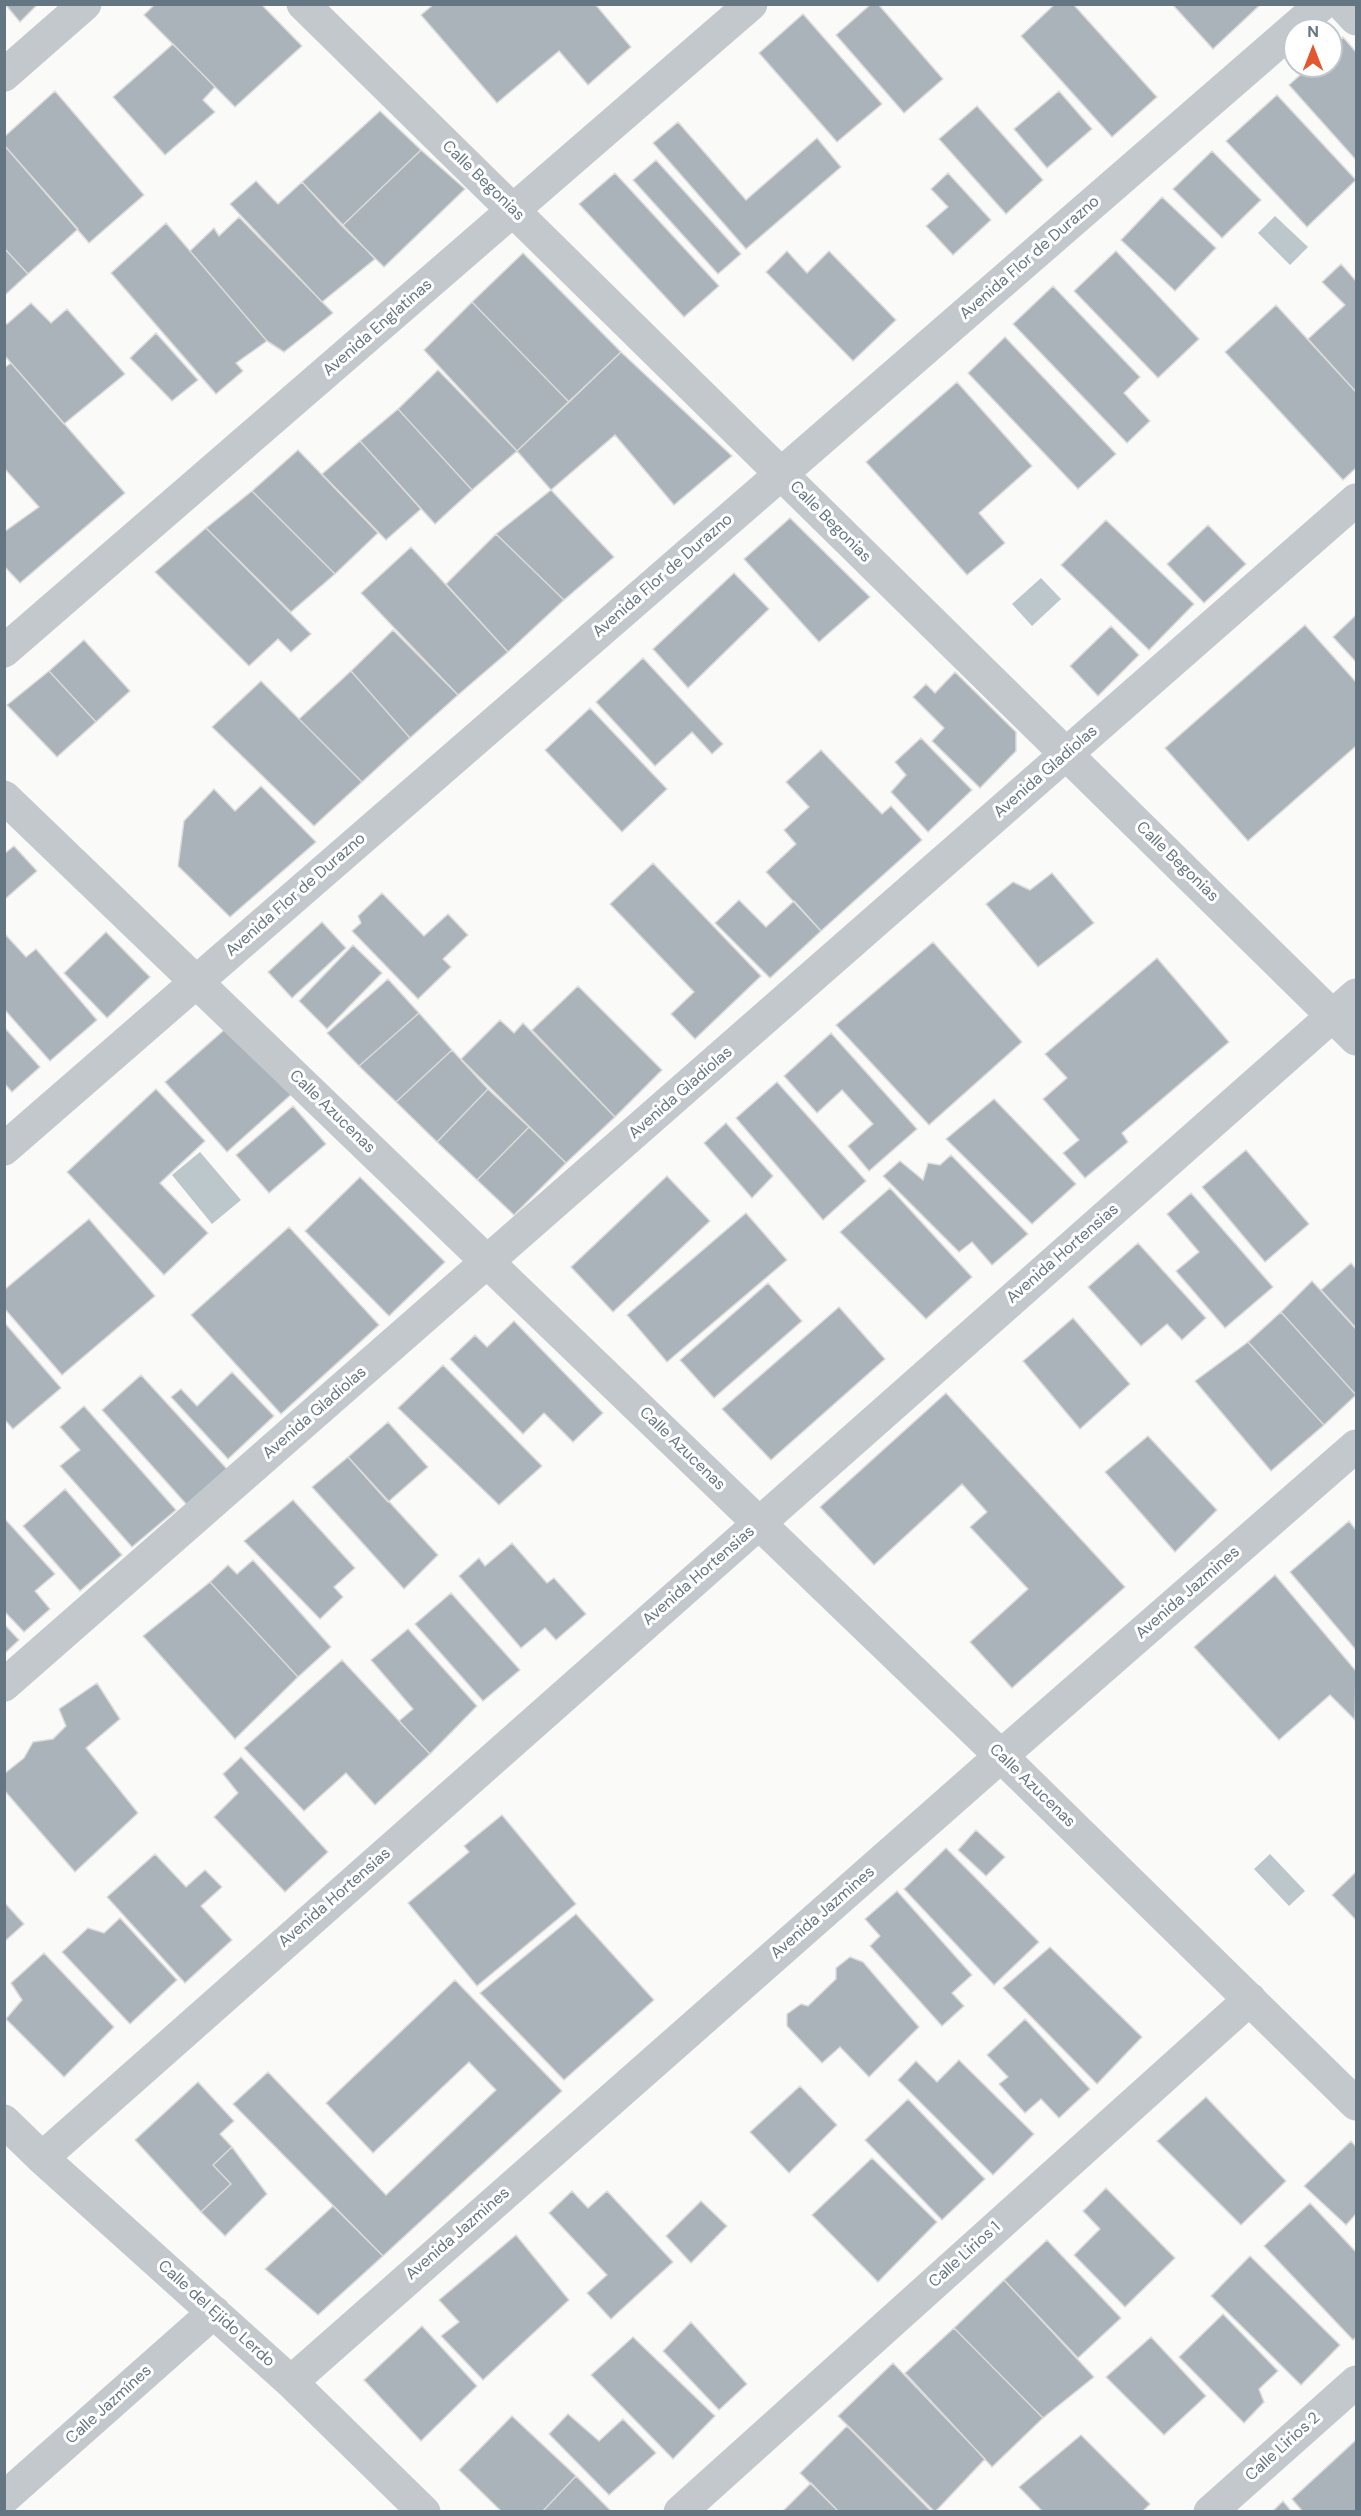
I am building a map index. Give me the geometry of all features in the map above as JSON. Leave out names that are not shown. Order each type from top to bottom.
[{"type":"street","points":[[4,75],[85,4]]},
{"type":"street","name":"Calle Begonias","points":[[303,4],[1067,754],[1345,1005],[1356,1039]]},
{"type":"street","name":"Avenida Englatinas","points":[[4,651],[751,4]]},
{"type":"street","name":"Avenida Flor de Durazno","points":[[4,1149],[1322,4]]},
{"type":"street","points":[[1342,4],[1356,19]]},
{"type":"street","name":"Avenida Gladiolas","points":[[4,1685],[1356,500]]},
{"type":"street","name":"Calle Azucenas","points":[[4,797],[1001,1756],[1250,1999],[1353,2095]]},
{"type":"street","name":"Avenida Hortensias","points":[[42,2158],[1345,1005]]},
{"type":"street","name":"Avenida Jazmines","points":[[291,2382],[1356,1446]]},
{"type":"street","name":"Calle Lirios 1","points":[[680,2511],[1250,1999]]},
{"type":"street","name":"Calle del Ejido Lerdo","points":[[4,2121],[42,2158],[291,2382],[424,2511]]},
{"type":"street","name":"Calle Jazmínes","points":[[4,2498],[214,2312]]},
{"type":"street","name":"Calle Lirios 2","points":[[1210,2511],[1356,2382]]},
{"type":"shaded area","points":[[1275,216],[1308,247],[1290,265],[1258,233]]},
{"type":"shaded area","points":[[1041,578],[1061,599],[1032,626],[1012,604]]},
{"type":"shaded area","points":[[200,1152],[241,1200],[212,1224],[172,1175]]},
{"type":"shaded area","points":[[1270,1854],[1305,1891],[1289,1906],[1254,1869]]},
{"type":"building","points":[[5,4],[38,4],[20,22]]},
{"type":"building","points":[[155,4],[261,4],[302,46],[235,107],[144,15]]},
{"type":"building","points":[[434,4],[595,4],[631,47],[588,85],[559,51],[497,103],[421,15]]},
{"type":"building","points":[[871,4],[878,4],[943,79],[904,113],[836,35]]},
{"type":"building","points":[[1055,4],[1073,4],[1157,97],[1112,137],[1021,36]]},
{"type":"building","points":[[1172,4],[1261,4],[1213,49]]},
{"type":"building","points":[[803,14],[882,104],[837,142],[759,53]]},
{"type":"building","points":[[1343,37],[1356,52],[1356,160],[1289,85],[1297,78],[1343,78]]},
{"type":"building","points":[[173,44],[215,87],[203,100],[215,112],[165,155],[113,97]]},
{"type":"building","points":[[55,91],[144,195],[89,243],[4,145],[4,137]]},
{"type":"building","points":[[1059,91],[1092,129],[1047,168],[1014,129]]},
{"type":"building","points":[[1277,95],[1356,180],[1307,227],[1226,141]]},
{"type":"building","points":[[977,106],[1043,180],[1006,214],[939,139]]},
{"type":"building","points":[[380,111],[421,150],[342,226],[302,182]]},
{"type":"building","points":[[678,122],[746,200],[817,138],[841,167],[746,249],[653,143]]},
{"type":"building","points":[[4,145],[78,229],[28,274],[4,248]]},
{"type":"building","points":[[421,150],[465,189],[384,267],[342,226]]},
{"type":"building","points":[[1212,151],[1261,200],[1222,238],[1173,189]]},
{"type":"building","points":[[656,160],[741,254],[718,274],[633,180]]},
{"type":"building","points":[[615,173],[719,286],[684,317],[579,204]]},
{"type":"building","points":[[948,173],[991,220],[953,255],[926,226],[948,207],[931,189]]},
{"type":"building","points":[[256,181],[278,204],[302,182],[375,259],[322,302],[230,204]]},
{"type":"building","points":[[1162,197],[1216,248],[1175,291],[1121,240]]},
{"type":"building","points":[[239,217],[333,313],[284,352],[267,341],[190,251],[214,228],[219,236]]},
{"type":"building","points":[[166,223],[267,341],[236,363],[243,371],[216,394],[111,273]]},
{"type":"building","points":[[4,248],[28,274],[4,296]]},
{"type":"building","points":[[787,251],[807,273],[829,251],[896,320],[853,361],[766,272]]},
{"type":"building","points":[[1116,251],[1199,339],[1158,378],[1074,291]]},
{"type":"building","points":[[523,253],[621,352],[569,402],[472,302]]},
{"type":"building","points":[[1341,264],[1356,281],[1356,392],[1308,339],[1345,305],[1322,282]]},
{"type":"building","points":[[1053,286],[1140,377],[1124,393],[1150,421],[1127,443],[1013,324]]},
{"type":"building","points":[[472,302],[569,402],[517,451],[424,350]]},
{"type":"building","points":[[31,303],[51,323],[67,309],[125,374],[64,424],[4,355],[4,322],[7,324]]},
{"type":"building","points":[[1276,305],[1356,392],[1356,468],[1343,480],[1225,352]]},
{"type":"building","points":[[156,333],[198,380],[172,401],[130,358]]},
{"type":"building","points":[[1005,337],[1116,454],[1078,489],[968,373]]},
{"type":"building","points":[[621,352],[732,456],[674,505],[615,435],[551,490],[517,451]]},
{"type":"building","points":[[11,363],[125,493],[20,583],[4,566],[4,532],[39,507],[4,468],[4,368]]},
{"type":"building","points":[[438,370],[517,451],[472,490],[398,409]]},
{"type":"building","points":[[957,382],[1032,466],[979,513],[1005,543],[967,575],[866,462]]},
{"type":"building","points":[[398,409],[472,490],[435,524],[360,441]]},
{"type":"building","points":[[360,441],[421,509],[386,540],[322,474]]},
{"type":"building","points":[[298,450],[378,533],[335,574],[252,491]]},
{"type":"building","points":[[551,490],[614,557],[564,600],[496,534]]},
{"type":"building","points":[[252,491],[335,574],[291,612],[206,528]]},
{"type":"building","points":[[790,518],[870,597],[819,642],[744,559]]},
{"type":"building","points":[[1106,520],[1194,604],[1149,650],[1061,565]]},
{"type":"building","points":[[1208,525],[1246,564],[1204,603],[1167,564]]},
{"type":"building","points":[[206,528],[311,634],[291,652],[278,639],[249,666],[155,572]]},
{"type":"building","points":[[496,534],[564,600],[508,652],[446,584]]},
{"type":"building","points":[[411,547],[508,652],[458,695],[361,593]]},
{"type":"building","points":[[734,573],[769,609],[688,688],[653,649]]},
{"type":"building","points":[[1356,615],[1356,662],[1333,637]]},
{"type":"building","points":[[1305,625],[1356,682],[1356,746],[1248,841],[1165,748]]},
{"type":"building","points":[[1111,626],[1139,655],[1098,696],[1070,666]]},
{"type":"building","points":[[393,630],[458,695],[410,738],[351,671]]},
{"type":"building","points":[[84,640],[130,691],[96,722],[49,671]]},
{"type":"building","points":[[643,658],[723,744],[712,754],[692,732],[655,766],[596,702]]},
{"type":"building","points":[[49,671],[96,722],[57,757],[7,705]]},
{"type":"building","points":[[351,671],[410,738],[362,782],[299,719]]},
{"type":"building","points":[[955,672],[1016,732],[1016,751],[980,788],[932,741],[944,728],[913,697],[926,684],[935,693]]},
{"type":"building","points":[[261,681],[362,782],[314,826],[212,727]]},
{"type":"building","points":[[590,708],[667,789],[622,832],[545,750]]},
{"type":"building","points":[[921,738],[972,790],[928,832],[891,792],[906,775],[895,762]]},
{"type":"building","points":[[821,750],[882,814],[891,806],[922,840],[821,931],[766,872],[796,844],[784,830],[809,807],[786,782]]},
{"type":"building","points":[[261,786],[316,842],[230,917],[178,866],[184,821],[214,789],[235,811]]},
{"type":"building","points":[[14,846],[37,871],[4,900],[4,854]]},
{"type":"building","points":[[653,863],[761,976],[695,1039],[671,1014],[694,992],[610,904]]},
{"type":"building","points":[[1052,873],[1094,923],[1038,967],[986,904],[1013,882],[1030,890]]},
{"type":"building","points":[[382,893],[424,936],[448,914],[468,935],[443,959],[451,967],[418,999],[352,931],[361,923],[358,916]]},
{"type":"building","points":[[739,900],[766,927],[794,901],[821,931],[770,978],[715,923]]},
{"type":"building","points":[[322,922],[346,948],[292,998],[268,972]]},
{"type":"building","points":[[106,932],[150,977],[107,1018],[64,973]]},
{"type":"building","points":[[4,933],[26,957],[36,949],[97,1020],[50,1061],[4,1009]]},
{"type":"building","points":[[933,942],[1022,1042],[929,1125],[836,1025]]},
{"type":"building","points":[[353,945],[382,973],[327,1029],[299,1001]]},
{"type":"building","points":[[1157,958],[1229,1042],[1122,1133],[1128,1142],[1085,1178],[1063,1153],[1079,1140],[1043,1099],[1067,1078],[1045,1054]]},
{"type":"building","points":[[388,979],[419,1013],[359,1066],[327,1033]]},
{"type":"building","points":[[578,986],[662,1070],[615,1117],[532,1030]]},
{"type":"building","points":[[419,1013],[452,1050],[396,1102],[359,1066]]},
{"type":"building","points":[[500,1020],[514,1033],[523,1023],[615,1117],[566,1163],[461,1059]]},
{"type":"building","points":[[232,1023],[294,1092],[227,1152],[165,1082]]},
{"type":"building","points":[[4,1027],[40,1067],[12,1092],[4,1083]]},
{"type":"building","points":[[831,1033],[917,1129],[869,1171],[848,1146],[873,1124],[842,1090],[817,1113],[784,1076]]},
{"type":"building","points":[[452,1050],[488,1089],[437,1142],[396,1102]]},
{"type":"building","points":[[777,1082],[866,1181],[823,1220],[736,1118]]},
{"type":"building","points":[[156,1089],[205,1141],[160,1183],[208,1233],[164,1275],[67,1172]]},
{"type":"building","points":[[488,1089],[529,1127],[477,1180],[437,1142]]},
{"type":"building","points":[[994,1099],[1076,1184],[1032,1224],[946,1139]]},
{"type":"building","points":[[293,1106],[326,1144],[269,1193],[236,1155]]},
{"type":"building","points":[[726,1123],[773,1176],[752,1198],[704,1143]]},
{"type":"building","points":[[529,1127],[566,1163],[514,1215],[477,1180]]},
{"type":"building","points":[[1246,1150],[1309,1224],[1265,1262],[1202,1187]]},
{"type":"building","points":[[951,1155],[1028,1234],[992,1265],[972,1242],[959,1252],[883,1176],[900,1161],[923,1180],[928,1163],[940,1165]]},
{"type":"building","points":[[667,1176],[710,1221],[613,1312],[571,1267]]},
{"type":"building","points":[[360,1177],[445,1262],[389,1316],[305,1231]]},
{"type":"building","points":[[890,1188],[972,1277],[926,1319],[840,1232]]},
{"type":"building","points":[[1191,1193],[1273,1287],[1225,1328],[1176,1271],[1199,1252],[1167,1214]]},
{"type":"building","points":[[746,1213],[787,1260],[667,1362],[627,1315]]},
{"type":"building","points":[[89,1219],[155,1296],[62,1375],[4,1308],[4,1290]]},
{"type":"building","points":[[289,1227],[379,1325],[281,1414],[191,1315]]},
{"type":"building","points":[[1138,1243],[1206,1318],[1182,1340],[1167,1324],[1141,1346],[1088,1287]]},
{"type":"building","points":[[1351,1263],[1356,1269],[1356,1328],[1321,1290]]},
{"type":"building","points":[[1312,1281],[1356,1329],[1356,1395],[1281,1312]]},
{"type":"building","points":[[768,1283],[802,1321],[714,1398],[680,1360]]},
{"type":"building","points":[[839,1307],[885,1359],[771,1460],[722,1409]]},
{"type":"building","points":[[1281,1312],[1356,1395],[1324,1425],[1248,1342]]},
{"type":"building","points":[[1073,1318],[1130,1384],[1080,1429],[1023,1361]]},
{"type":"building","points":[[514,1321],[603,1413],[573,1442],[544,1413],[523,1434],[450,1359],[475,1335],[487,1347]]},
{"type":"building","points":[[4,1322],[61,1388],[13,1429],[4,1419]]},
{"type":"building","points":[[1248,1342],[1324,1425],[1271,1471],[1195,1381]]},
{"type":"building","points":[[443,1365],[542,1466],[499,1505],[398,1408]]},
{"type":"building","points":[[232,1372],[274,1416],[228,1459],[171,1397],[181,1389],[197,1406]]},
{"type":"building","points":[[141,1375],[227,1469],[187,1505],[102,1410]]},
{"type":"building","points":[[946,1393],[1125,1587],[1012,1688],[970,1642],[1028,1589],[970,1527],[987,1512],[962,1484],[874,1565],[820,1507]]},
{"type":"building","points":[[84,1406],[176,1510],[132,1547],[60,1466],[80,1450],[60,1427]]},
{"type":"building","points":[[388,1422],[428,1467],[388,1502],[348,1457]]},
{"type":"building","points":[[1148,1436],[1217,1510],[1175,1552],[1105,1472]]},
{"type":"building","points":[[348,1457],[438,1555],[404,1589],[312,1487]]},
{"type":"building","points":[[65,1489],[122,1555],[80,1591],[23,1526]]},
{"type":"building","points":[[293,1500],[355,1568],[334,1587],[343,1597],[320,1619],[244,1541]]},
{"type":"building","points":[[5,1519],[55,1574],[35,1591],[50,1609],[24,1632],[4,1611]]},
{"type":"building","points":[[1349,1521],[1356,1530],[1356,1650],[1290,1572]]},
{"type":"building","points":[[512,1543],[547,1583],[554,1578],[586,1614],[556,1640],[545,1628],[521,1648],[459,1576],[479,1558],[485,1566]]},
{"type":"building","points":[[253,1560],[331,1647],[298,1677],[210,1582],[228,1565],[237,1574]]},
{"type":"building","points":[[1275,1575],[1356,1671],[1355,1720],[1330,1695],[1279,1740],[1194,1647]]},
{"type":"building","points":[[210,1582],[298,1677],[235,1739],[143,1636]]},
{"type":"building","points":[[451,1593],[520,1670],[483,1701],[415,1624]]},
{"type":"building","points":[[4,1624],[19,1640],[4,1654]]},
{"type":"building","points":[[408,1629],[477,1706],[430,1754],[399,1721],[413,1709],[371,1660]]},
{"type":"building","points":[[342,1660],[430,1754],[375,1805],[346,1773],[304,1811],[244,1748]]},
{"type":"building","points":[[97,1683],[120,1719],[86,1748],[138,1813],[75,1872],[4,1790],[4,1774],[24,1758],[33,1742],[53,1739],[66,1726],[59,1709]]},
{"type":"building","points":[[241,1757],[328,1852],[285,1892],[214,1817],[238,1793],[223,1774]]},
{"type":"building","points":[[502,1815],[576,1904],[477,1986],[408,1903],[469,1852],[464,1846]]},
{"type":"building","points":[[976,1830],[1005,1857],[986,1876],[958,1850]]},
{"type":"building","points":[[946,1848],[1039,1942],[994,1985],[904,1889]]},
{"type":"building","points":[[155,1854],[186,1887],[205,1870],[222,1887],[201,1906],[232,1940],[185,1983],[107,1897]]},
{"type":"building","points":[[1356,1872],[1356,1920],[1332,1895]]},
{"type":"building","points":[[897,1891],[972,1975],[952,1993],[964,2006],[942,2026],[870,1946],[880,1936],[865,1919]]},
{"type":"building","points":[[4,1902],[24,1924],[4,1942]]},
{"type":"building","points":[[576,1914],[654,2000],[564,2080],[480,1993]]},
{"type":"building","points":[[120,1918],[177,1980],[130,2024],[62,1952],[88,1928],[104,1933]]},
{"type":"building","points":[[1050,1947],[1142,2037],[1097,2084],[1003,1988]]},
{"type":"building","points":[[44,1953],[114,2027],[64,2077],[6,2019],[22,2000],[11,1983]]},
{"type":"building","points":[[850,1957],[863,1962],[919,2027],[869,2077],[840,2047],[822,2063],[787,2026],[787,2014],[801,2004],[808,2006],[836,1979],[836,1968]]},
{"type":"building","points":[[455,1980],[562,2091],[383,2256],[233,2104],[268,2072],[386,2195],[496,2090],[469,2062],[373,2153],[326,2103]]},
{"type":"building","points":[[1025,2019],[1090,2089],[1059,2118],[1041,2099],[1025,2113],[999,2084],[1008,2077],[987,2055]]},
{"type":"building","points":[[959,2060],[1034,2134],[993,2175],[898,2080],[916,2061],[937,2082]]},
{"type":"building","points":[[198,2082],[234,2121],[220,2134],[232,2147],[213,2165],[231,2184],[201,2212],[135,2140]]},
{"type":"building","points":[[800,2086],[837,2125],[789,2173],[750,2132]]},
{"type":"building","points":[[1206,2097],[1286,2181],[1241,2225],[1157,2141]]},
{"type":"building","points":[[908,2099],[985,2179],[942,2220],[865,2140]]},
{"type":"building","points":[[1351,2141],[1356,2147],[1356,2214],[1346,2225],[1304,2186]]},
{"type":"building","points":[[232,2147],[267,2194],[225,2236],[201,2212],[231,2184],[213,2165]]},
{"type":"building","points":[[872,2158],[937,2222],[878,2282],[812,2215]]},
{"type":"building","points":[[1106,2188],[1175,2258],[1125,2307],[1074,2255],[1100,2229],[1083,2211]]},
{"type":"building","points":[[572,2191],[588,2208],[607,2191],[673,2262],[611,2319],[587,2293],[607,2275],[549,2213]]},
{"type":"building","points":[[701,2201],[727,2226],[691,2263],[666,2236]]},
{"type":"building","points":[[1310,2203],[1356,2252],[1356,2337],[1353,2340],[1264,2246]]},
{"type":"building","points":[[333,2206],[383,2256],[318,2315],[265,2269]]},
{"type":"building","points":[[516,2235],[569,2300],[483,2380],[441,2336],[459,2322],[439,2300]]},
{"type":"building","points":[[1047,2240],[1121,2318],[1078,2358],[1004,2280]]},
{"type":"building","points":[[1250,2256],[1340,2345],[1301,2385],[1211,2296]]},
{"type":"building","points":[[1004,2280],[1094,2377],[1043,2418],[954,2328]]},
{"type":"building","points":[[1223,2314],[1278,2371],[1259,2389],[1264,2402],[1244,2423],[1179,2357]]},
{"type":"building","points":[[691,2322],[747,2384],[719,2410],[663,2351]]},
{"type":"building","points":[[422,2326],[477,2386],[421,2441],[364,2380]]},
{"type":"building","points":[[954,2328],[1043,2418],[992,2467],[905,2373]]},
{"type":"building","points":[[633,2337],[715,2416],[673,2459],[591,2375]]},
{"type":"building","points":[[1151,2337],[1206,2396],[1164,2435],[1106,2377]]},
{"type":"building","points":[[893,2363],[985,2459],[935,2512],[838,2416]]},
{"type":"building","points":[[568,2414],[599,2441],[623,2419],[656,2453],[609,2495],[549,2434]]},
{"type":"building","points":[[512,2416],[576,2476],[542,2512],[502,2512],[459,2470]]},
{"type":"building","points":[[847,2426],[932,2512],[839,2512],[800,2473]]},
{"type":"building","points":[[1081,2435],[1150,2504],[1142,2512],[1043,2512],[1019,2487]]},
{"type":"building","points":[[1356,2440],[1356,2512],[1303,2512],[1292,2499]]},
{"type":"building","points":[[576,2476],[612,2512],[542,2512]]},
{"type":"building","points":[[811,2483],[839,2512],[782,2512]]},
{"type":"building","points":[[1283,2501],[1292,2512],[1272,2512]]}]
